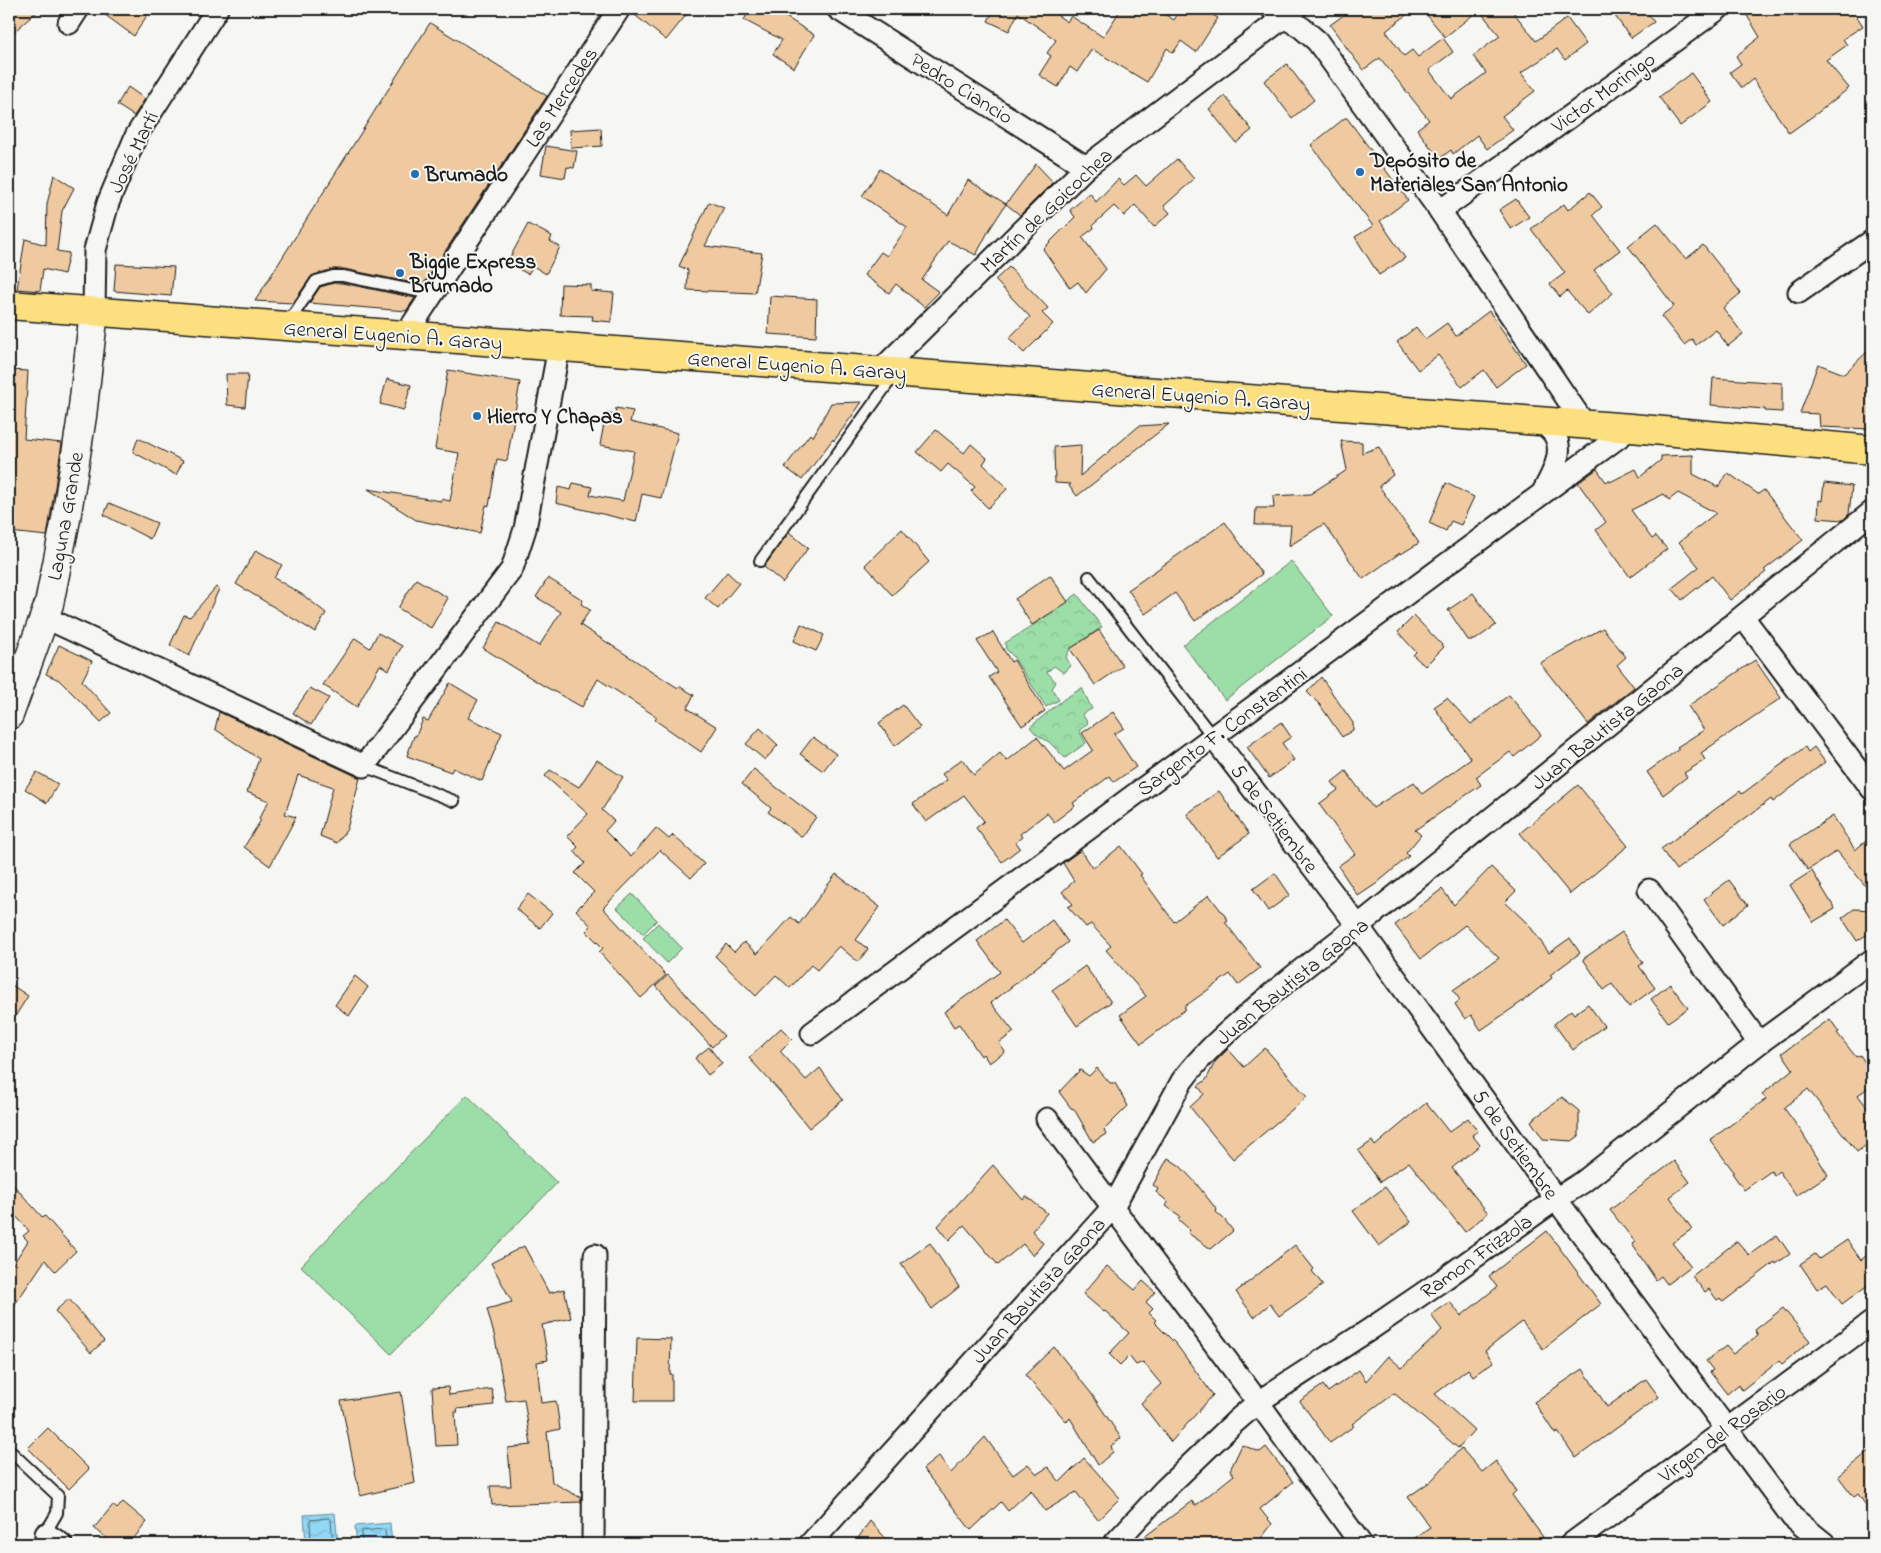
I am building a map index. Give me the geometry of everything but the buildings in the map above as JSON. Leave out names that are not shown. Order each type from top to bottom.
[{"type":"main road","name":"General Eugenio A. Garay","points":[[9,305],[1542,421],[1872,450]]},
{"type":"main road","name":"Laguna Grande","points":[[9,716],[14,684],[49,604],[69,500],[82,416],[94,311]]},
{"type":"street","name":"José Martí","points":[[94,311],[95,250],[108,203],[136,136],[217,9]]},
{"type":"street","name":"Las Mercedes","points":[[405,336],[619,9]]},
{"type":"street","name":"Pedro Ciancio","points":[[838,9],[1086,167]]},
{"type":"street","name":"Victor Morinigo","points":[[1440,211],[1718,9]]},
{"type":"street","name":"Martín de Goicochea","points":[[888,372],[1086,167],[1284,12]]},
{"type":"street","points":[[1284,12],[1317,41],[1440,211],[1585,425]]},
{"type":"street","points":[[1799,292],[1872,241]]},
{"type":"street","points":[[44,617],[364,766],[512,569],[525,529],[559,347]]},
{"type":"street","points":[[1541,495],[1558,458],[1558,444],[1555,435],[1542,421]]},
{"type":"street","name":"Sargento F. Constantini","points":[[812,1033],[1631,428]]},
{"type":"street","name":"Juan Bautista Gaona","points":[[810,1544],[1113,1207],[1182,1081],[1211,1046],[1288,978],[1358,926],[1872,512]]},
{"type":"street","points":[[1743,617],[1872,789]]},
{"type":"street","name":"5 de Setiembre","points":[[1214,737],[1358,926],[1792,1517],[1824,1544]]},
{"type":"street","points":[[1650,890],[1759,1043]]},
{"type":"street","name":"Ramon Frizzola","points":[[1114,1544],[1165,1489],[1234,1422],[1258,1402],[1429,1290],[1556,1198],[1582,1182],[1759,1043],[1872,960]]},
{"type":"street","points":[[1047,1119],[1258,1402],[1361,1544]]},
{"type":"street","points":[[593,1544],[595,1255]]},
{"type":"street","name":"Virgen del Rosario","points":[[1571,1544],[1872,1322]]},
{"type":"lane","points":[[286,326],[316,281],[323,278],[343,276],[432,294]]},
{"type":"lane","points":[[760,561],[888,372]]},
{"type":"lane","points":[[1089,577],[1214,737]]},
{"type":"lane","points":[[364,766],[454,801]]},
{"type":"lane","points":[[9,1450],[58,1496],[57,1513],[49,1541]]},
{"type":"green space","points":[[1291,561],[1333,616],[1225,700],[1183,645]]},
{"type":"green space","points":[[1077,594],[1102,627],[1070,649],[1066,657],[1071,666],[1064,673],[1054,666],[1047,672],[1056,682],[1052,689],[1059,700],[1046,707],[1013,656],[1006,649],[1005,643]]},
{"type":"green space","points":[[1082,688],[1092,709],[1082,714],[1088,723],[1079,731],[1086,743],[1065,758],[1030,727],[1064,699]]},
{"type":"green space","points":[[632,894],[657,920],[643,934],[617,908]]},
{"type":"green space","points":[[658,923],[682,948],[667,963],[643,938]]},
{"type":"green space","points":[[467,1095],[557,1183],[391,1354],[301,1266]]},
{"type":"water","points":[[335,1513],[338,1544],[306,1544],[304,1515]]},
{"type":"water","points":[[390,1523],[392,1544],[357,1544],[355,1526]]},
{"type":"place","name":"Depósito de Materiales San Antonio","points":[[1360,172]]},
{"type":"place","name":"Brumado","points":[[415,174]]},
{"type":"place","name":"Biggie Express Brumado","points":[[400,273]]},
{"type":"place","name":"Hierro Y Chapas","points":[[477,416]]}]
